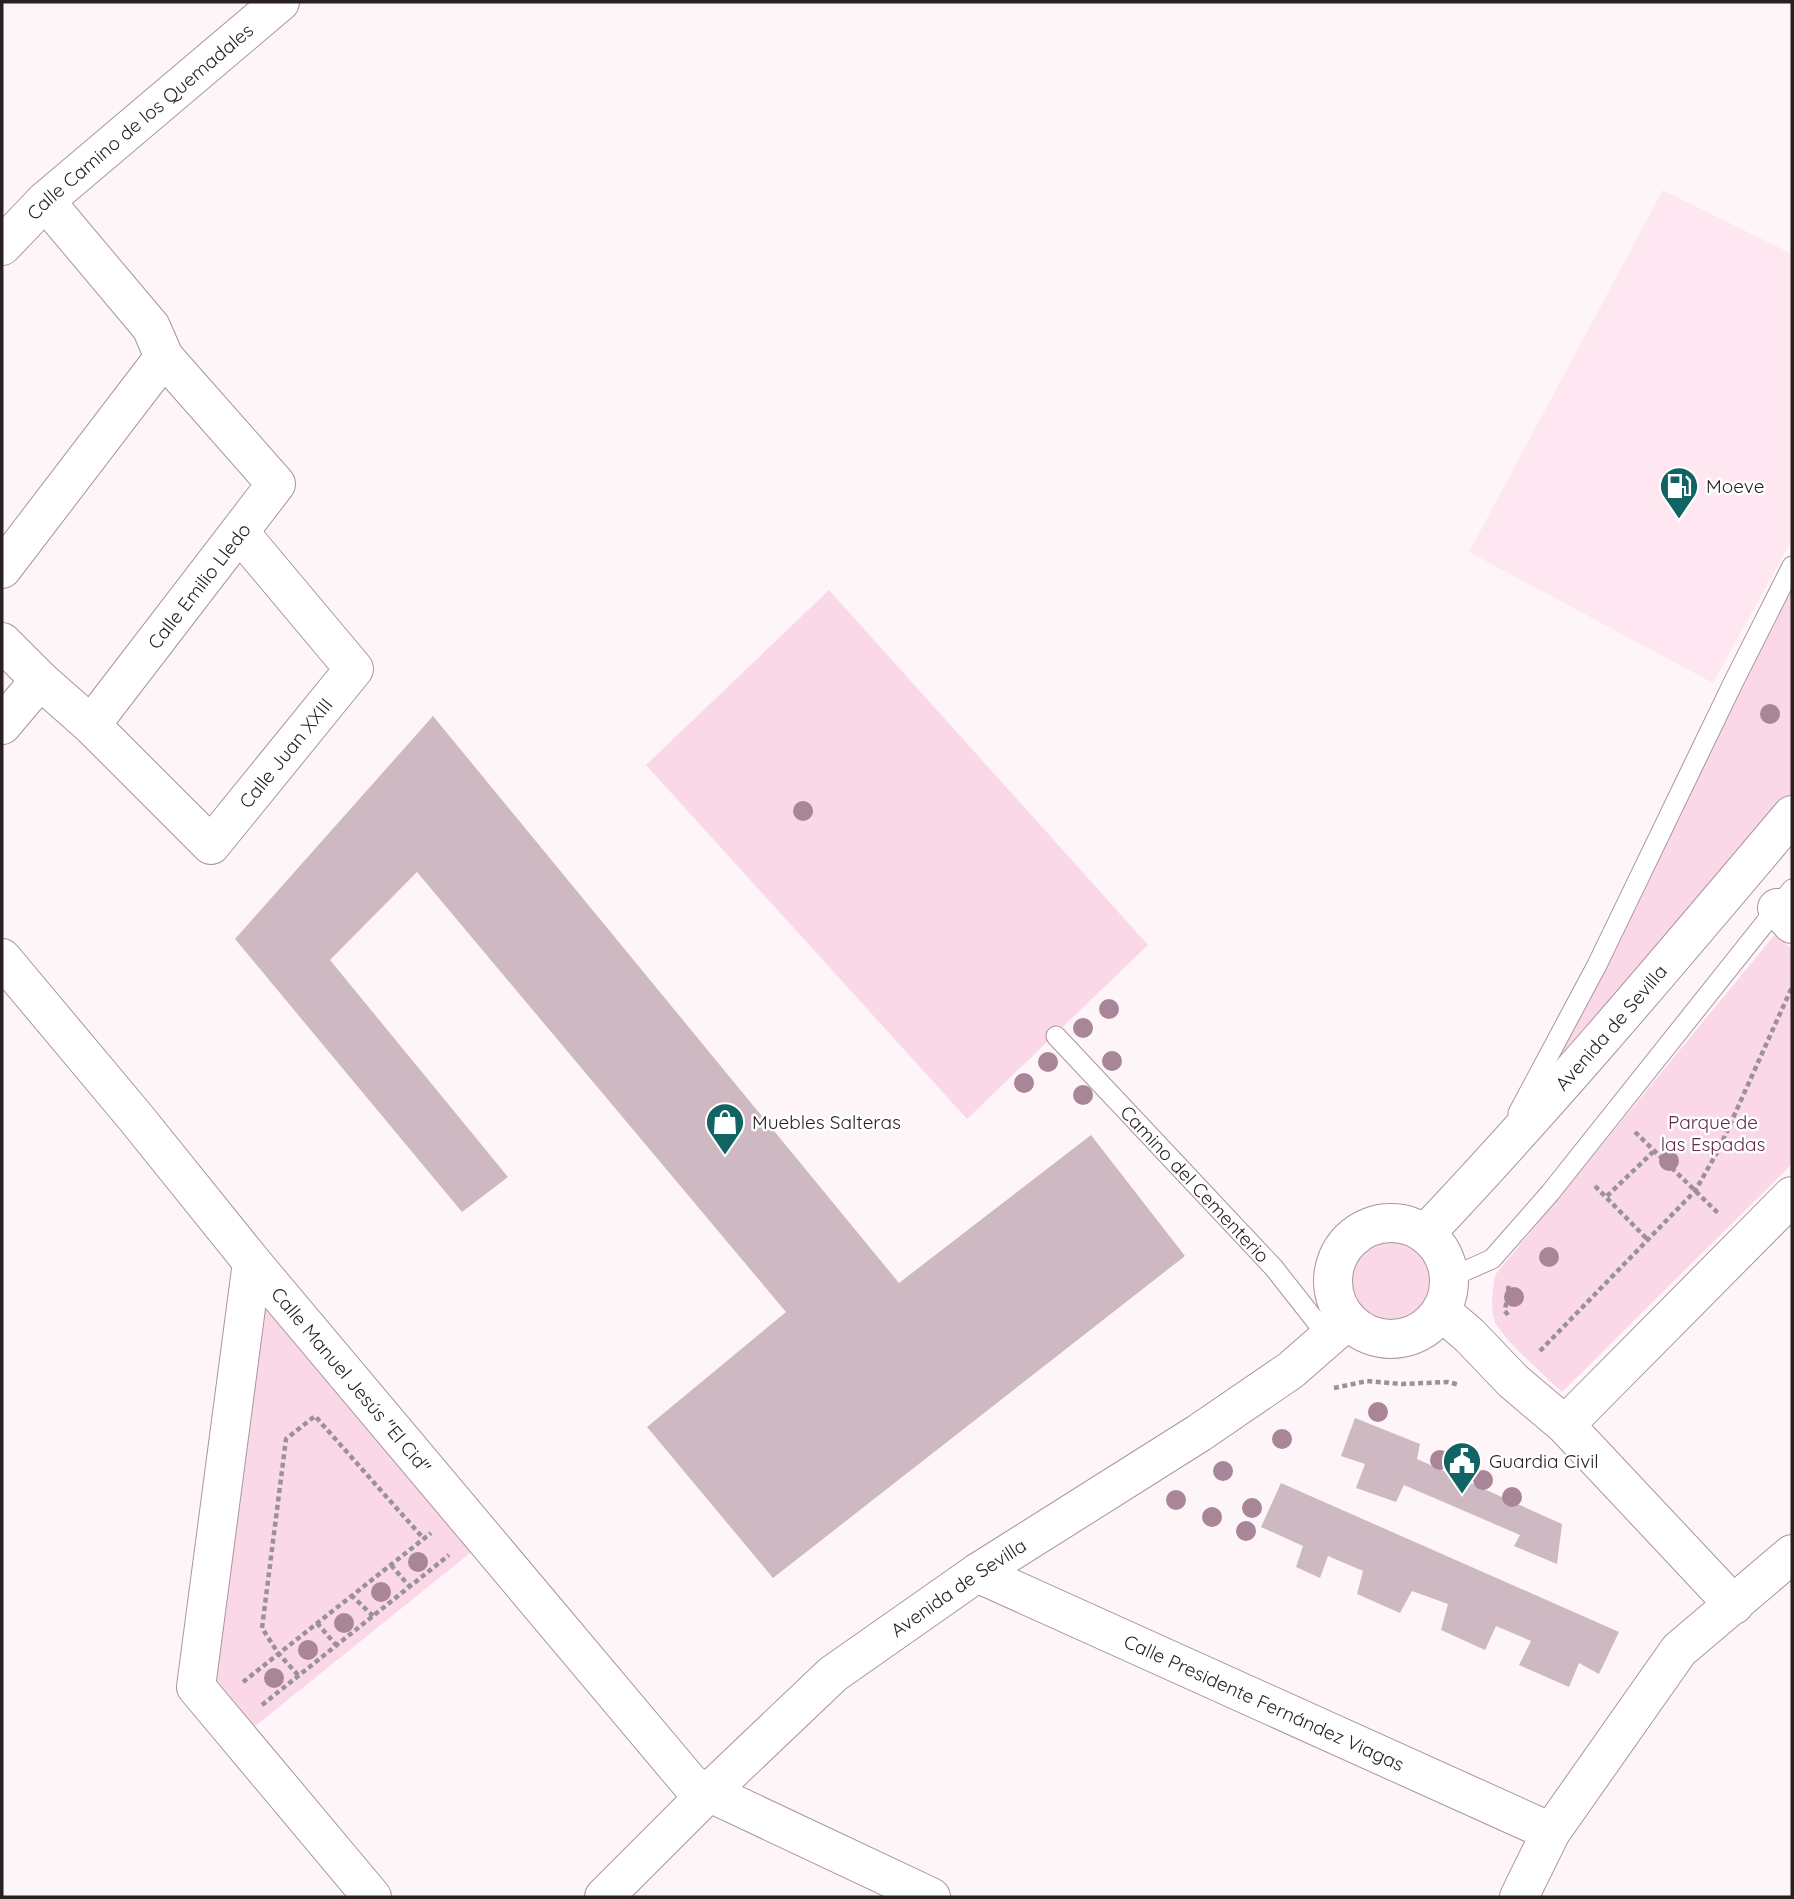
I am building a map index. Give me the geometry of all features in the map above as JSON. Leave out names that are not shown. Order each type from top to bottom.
[{"type":"street","name":"Calle Camino de los Quemadales","points":[[2,246],[45,201],[280,2]]},
{"type":"street","name":"Calle Emilio Lledo","points":[[45,201],[151,327],[164,357],[276,484],[91,725]]},
{"type":"street","points":[[2,569],[164,357]]},
{"type":"street","name":"Calle Juan XXIII","points":[[91,725],[211,845],[354,668],[240,534]]},
{"type":"street","points":[[2,642],[91,725]]},
{"type":"street","points":[[2,725],[40,680]]},
{"type":"street","name":"Avenida de Sevilla","points":[[1425,1234],[1488,1168],[1641,995],[1792,816]]},
{"type":"street","name":"Calle Manuel Jesús \"El Cid\"","points":[[2,958],[468,1521],[691,1784],[931,1897]]},
{"type":"street","points":[[1565,1425],[1792,1196]]},
{"type":"street","points":[[1393,1223],[1410,1226],[1425,1234],[1437,1246],[1445,1261],[1445,1294],[1430,1325],[1414,1335],[1397,1340],[1378,1339],[1361,1333],[1338,1330],[1338,1307],[1332,1282],[1338,1256],[1347,1242],[1360,1231],[1393,1223]]},
{"type":"street","points":[[252,1262],[196,1687],[372,1897]]},
{"type":"street","points":[[1445,1294],[1471,1336],[1513,1381],[1565,1425],[1734,1605]]},
{"type":"street","name":"Avenida de Sevilla","points":[[604,1897],[833,1674],[976,1573],[1199,1433],[1291,1370],[1338,1330]]},
{"type":"street","points":[[1519,1897],[1551,1832],[1679,1650],[1792,1554]]},
{"type":"street","name":"Calle Presidente Fernández Viagas","points":[[976,1573],[1551,1832]]},
{"type":"lane","points":[[1488,1168],[1597,965],[1792,566]]},
{"type":"lane","points":[[1445,1294],[1492,1259],[1787,907]]},
{"type":"lane","name":"Camino del Cementerio","points":[[1056,1036],[1275,1268],[1338,1330]]},
{"type":"path","points":[[1538,1353],[1695,1191],[1719,1149],[1792,987]]},
{"type":"path","points":[[1630,1127],[1721,1217]]},
{"type":"path","points":[[1607,1196],[1653,1152]]},
{"type":"path","points":[[1588,1180],[1607,1196],[1648,1240]]},
{"type":"path","points":[[298,1675],[278,1653],[262,1628],[286,1439],[315,1416],[424,1538]]},
{"type":"path","points":[[222,1718],[278,1653],[424,1538],[468,1521]]},
{"type":"path","points":[[222,1718],[298,1675],[410,1587],[468,1521]]},
{"type":"path","points":[[391,1565],[410,1587]]},
{"type":"path","points":[[351,1595],[373,1616]]},
{"type":"path","points":[[317,1623],[335,1645]]},
{"type":"shaded area","points":[[1663,190],[1792,254],[1792,540],[1713,683],[1469,552]]},
{"type":"green space","points":[[1792,566],[1792,815],[1488,1168]]},
{"type":"green space","points":[[829,590],[1148,945],[967,1119],[646,765]]},
{"type":"green space","name":"Parque de las Espadas","points":[[1776,933],[1792,950],[1792,1164],[1562,1392],[1497,1326],[1492,1308],[1495,1275]]},
{"type":"green space","points":[[1382,1237],[1400,1237],[1416,1244],[1429,1257],[1436,1273],[1436,1291],[1429,1307],[1416,1320],[1400,1327],[1382,1327],[1366,1320],[1353,1307],[1346,1291],[1346,1273],[1353,1257],[1366,1244]]},
{"type":"green space","points":[[252,1262],[485,1541],[239,1739],[196,1687]]},
{"type":"building","name":"Muebles Salteras","points":[[433,716],[899,1283],[1091,1135],[1185,1256],[773,1578],[647,1427],[786,1312],[417,872],[330,960],[508,1177],[462,1212],[235,939]]},
{"type":"building","name":"Guardia Civil","points":[[1355,1418],[1420,1444],[1417,1459],[1562,1524],[1557,1564],[1514,1546],[1520,1535],[1404,1485],[1396,1502],[1356,1488],[1365,1464],[1341,1456]]},
{"type":"building","points":[[1281,1483],[1619,1632],[1599,1674],[1579,1663],[1569,1687],[1519,1665],[1531,1641],[1496,1626],[1485,1650],[1441,1630],[1448,1604],[1412,1591],[1400,1613],[1357,1594],[1363,1571],[1328,1556],[1320,1578],[1296,1567],[1303,1546],[1261,1527]]},
{"type":"place","name":"Moeve","points":[[1679,520]]},
{"type":"place","name":"Muebles Salteras","points":[[725,1156]]},
{"type":"place","name":"Guardia Civil","points":[[1462,1495]]}]
